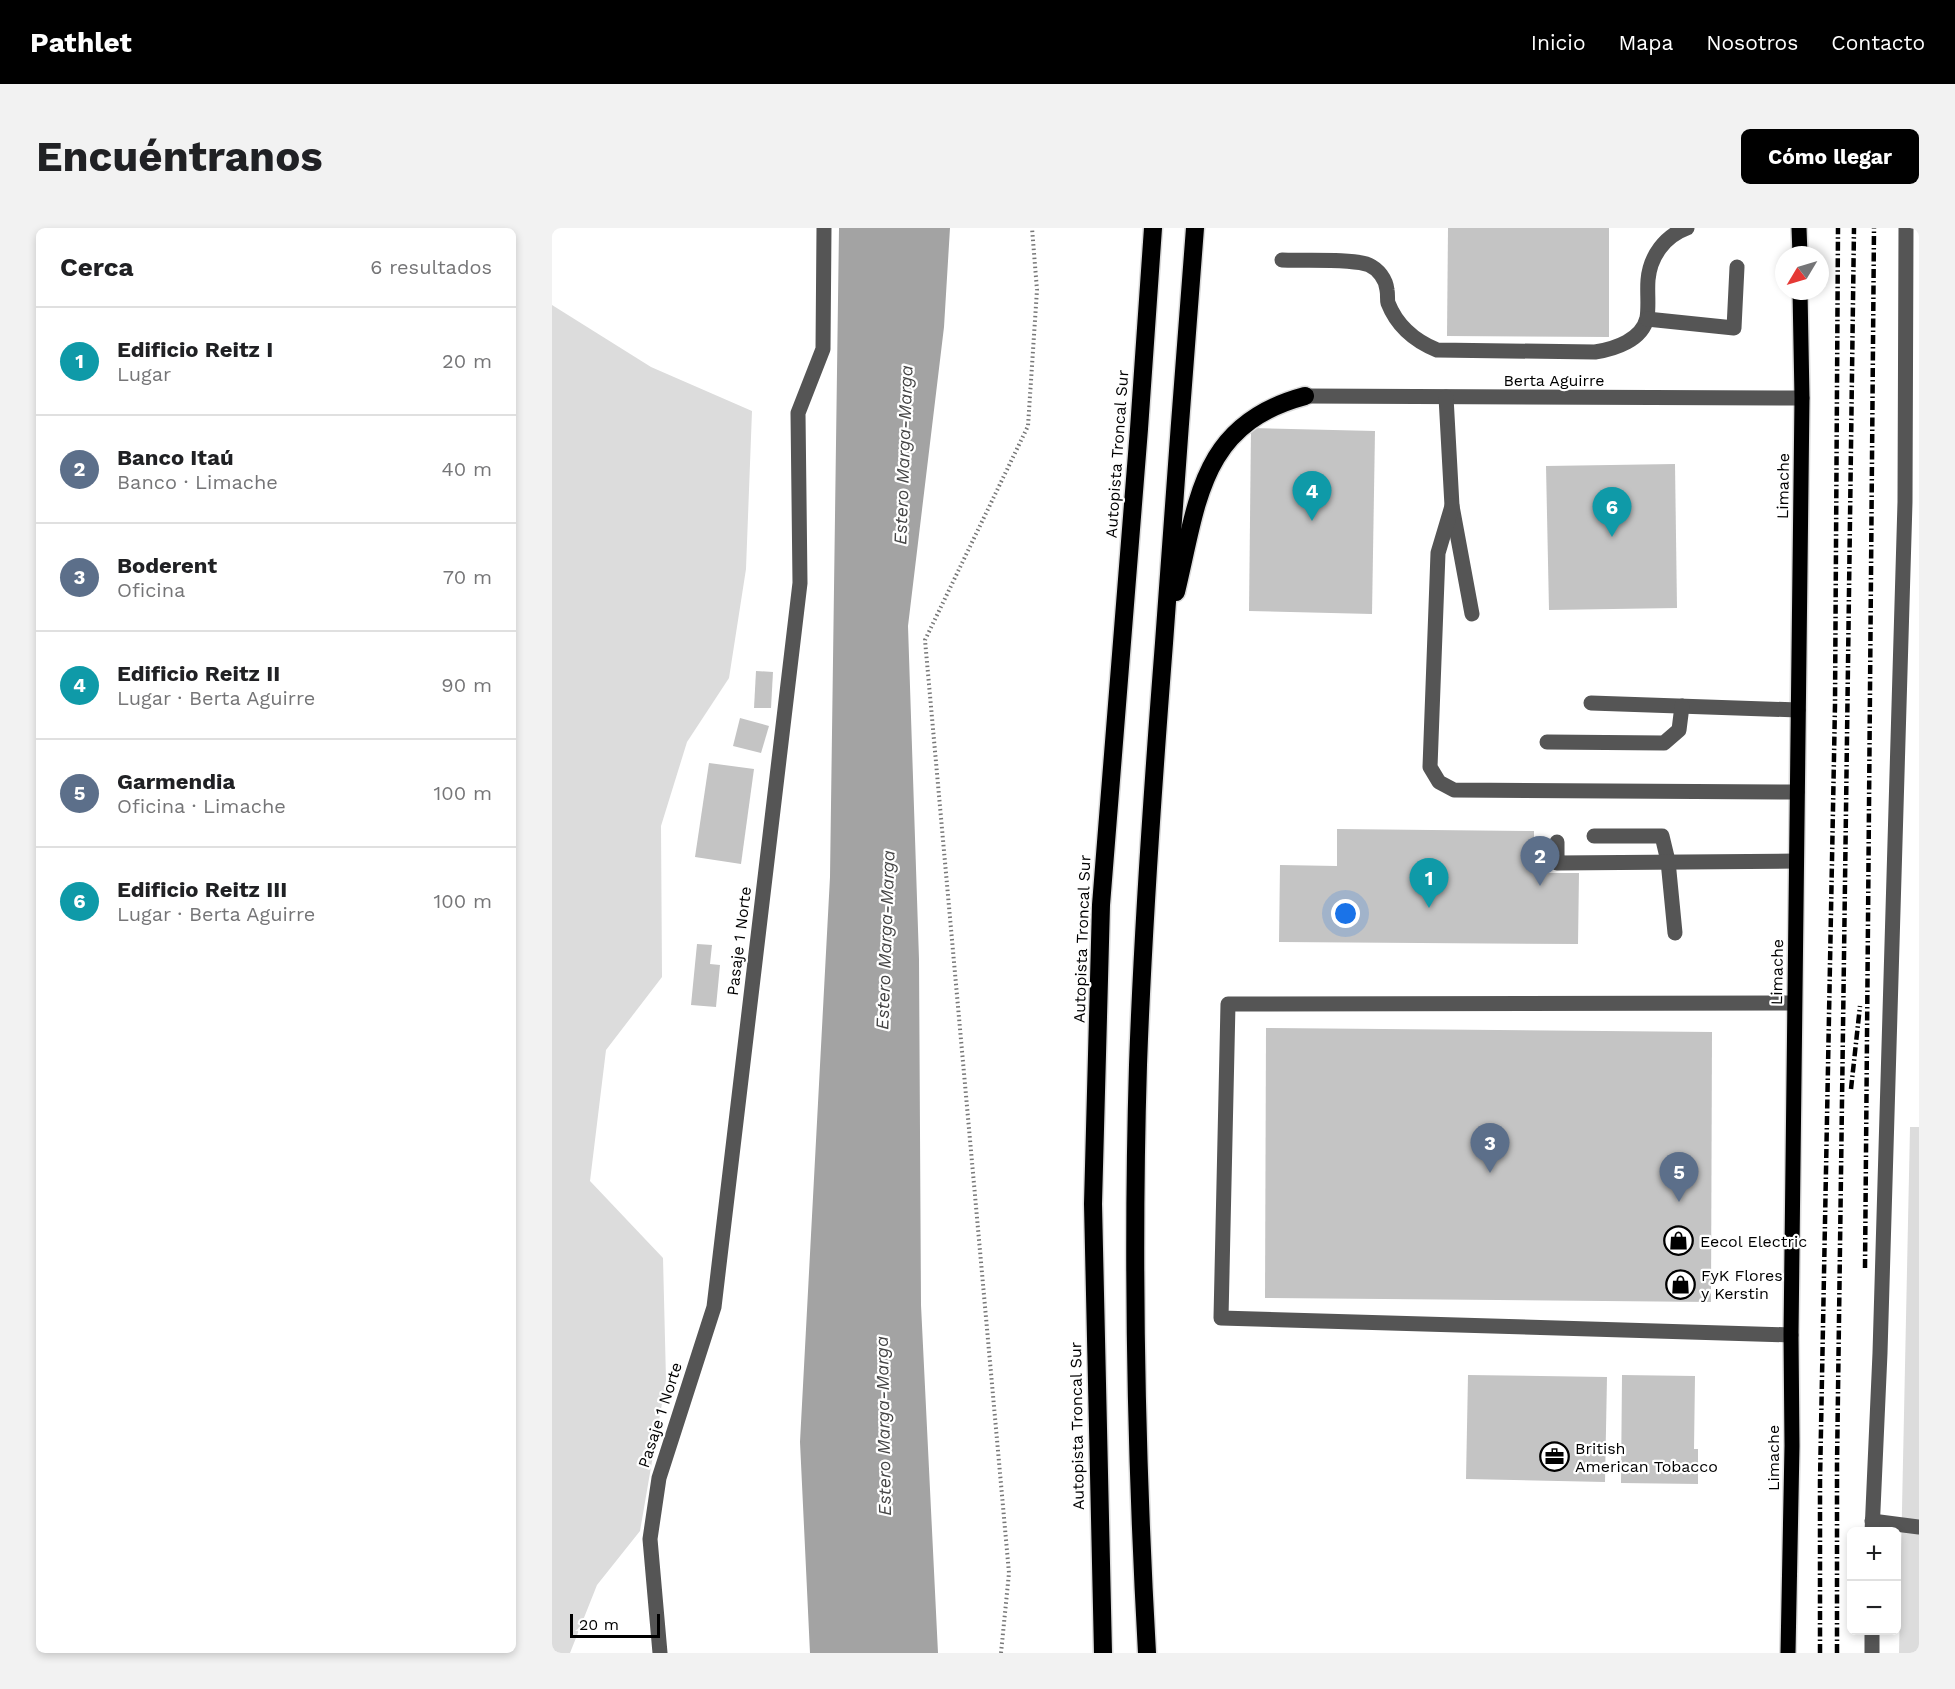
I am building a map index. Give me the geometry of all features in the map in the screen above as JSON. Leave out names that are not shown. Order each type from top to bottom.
[{"type":"highway","name":"Autopista Troncal Sur","points":[[1102,1653],[1093,1204],[1101,905],[1153,228]]},
{"type":"highway","points":[[1147,1653],[1136,1376],[1138,1066],[1152,786],[1194,228]]},
{"type":"highway","points":[[1164,646],[1198,500],[1213,461],[1224,445],[1253,418],[1269,408],[1305,396]]},
{"type":"main road","points":[[1799,228],[1800,246]]},
{"type":"main road","name":"Limache","points":[[1788,1653],[1802,398],[1800,300]]},
{"type":"street","name":"Pasaje 1 Norte","points":[[660,1653],[650,1539],[659,1478],[714,1307],[800,583],[798,413],[823,349],[824,228]]},
{"type":"street","points":[[1282,260],[1353,262],[1371,266],[1385,281],[1388,291],[1387,301],[1395,317],[1406,331],[1420,342],[1437,350],[1606,350],[1627,342],[1635,336],[1647,319],[1650,266],[1663,244],[1672,236],[1688,228]]},
{"type":"street","points":[[1906,228],[1912,502],[1872,1526],[1919,1527]]},
{"type":"street","points":[[1647,319],[1734,328],[1737,267]]},
{"type":"street","name":"Berta Aguirre","points":[[1305,396],[1802,398]]},
{"type":"street","points":[[1446,397],[1452,506],[1472,614]]},
{"type":"street","points":[[1452,506],[1438,553],[1430,767],[1439,782],[1454,790],[1797,792]]},
{"type":"street","points":[[1591,703],[1798,710]]},
{"type":"street","points":[[1547,742],[1664,743],[1679,730],[1682,706]]},
{"type":"street","points":[[1594,836],[1662,836],[1668,861],[1675,933]]},
{"type":"street","points":[[1557,843],[1557,863],[1796,861]]},
{"type":"street","points":[[1791,1335],[1221,1318],[1228,1004],[1794,1003]]},
{"type":"street","points":[[1872,1635],[1872,1653]]},
{"type":"path","points":[[1001,1653],[1009,1572],[925,640],[1028,426],[1037,290],[1032,228]]},
{"type":"shaded area","points":[[552,305],[651,367],[752,411],[746,569],[729,678],[687,742],[661,826],[662,977],[606,1050],[590,1181],[663,1258],[666,1380],[640,1531],[597,1585],[570,1653],[552,1653]]},
{"type":"shaded area","points":[[1910,1127],[1919,1127],[1919,1653],[1899,1653]]},
{"type":"water","name":"Estero Marga-Marga","points":[[839,228],[950,228],[944,327],[908,626],[919,959],[921,1305],[938,1653],[810,1653],[800,1442],[830,877]]},
{"type":"building","points":[[1448,228],[1609,228],[1609,337],[1447,336]]},
{"type":"building","points":[[1251,428],[1375,431],[1372,614],[1249,611]]},
{"type":"building","points":[[1675,464],[1677,608],[1549,610],[1546,466]]},
{"type":"building","points":[[756,671],[773,672],[771,708],[754,708]]},
{"type":"building","points":[[740,718],[769,726],[761,753],[733,746]]},
{"type":"building","points":[[709,763],[754,769],[741,864],[695,857]]},
{"type":"building","points":[[1337,829],[1534,831],[1534,873],[1579,873],[1578,944],[1279,942],[1280,865],[1337,866]]},
{"type":"building","points":[[697,944],[712,945],[710,964],[720,965],[716,1007],[691,1005]]},
{"type":"building","points":[[1266,1028],[1712,1032],[1711,1302],[1265,1298]]},
{"type":"building","points":[[1468,1375],[1607,1377],[1605,1482],[1466,1479]]},
{"type":"building","points":[[1622,1375],[1695,1376],[1694,1449],[1698,1449],[1698,1484],[1621,1483]]},
{"type":"railway","points":[[1820,1653],[1820,1481],[1835,705],[1838,228]]},
{"type":"railway","points":[[1837,1653],[1837,1465],[1854,228]]},
{"type":"railway","points":[[1865,1268],[1874,228]]},
{"type":"railway","points":[[1851,1089],[1860,1006]]},
{"type":"place","name":"Edificio Reitz II","points":[[1312,521]]},
{"type":"place","name":"Edificio Reitz III","points":[[1612,537]]},
{"type":"place","name":"Banco Itaú","points":[[1540,886]]},
{"type":"place","name":"Edificio Reitz I","points":[[1429,908]]},
{"type":"place","name":"Boderent","points":[[1490,1173]]},
{"type":"place","name":"Garmendia","points":[[1679,1202]]},
{"type":"place","name":"Eecol Electric","points":[[1679,1241]]},
{"type":"place","name":"FyK Flores y Kerstin","points":[[1680,1284]]},
{"type":"place","name":"British American Tobacco","points":[[1554,1457]]}]
